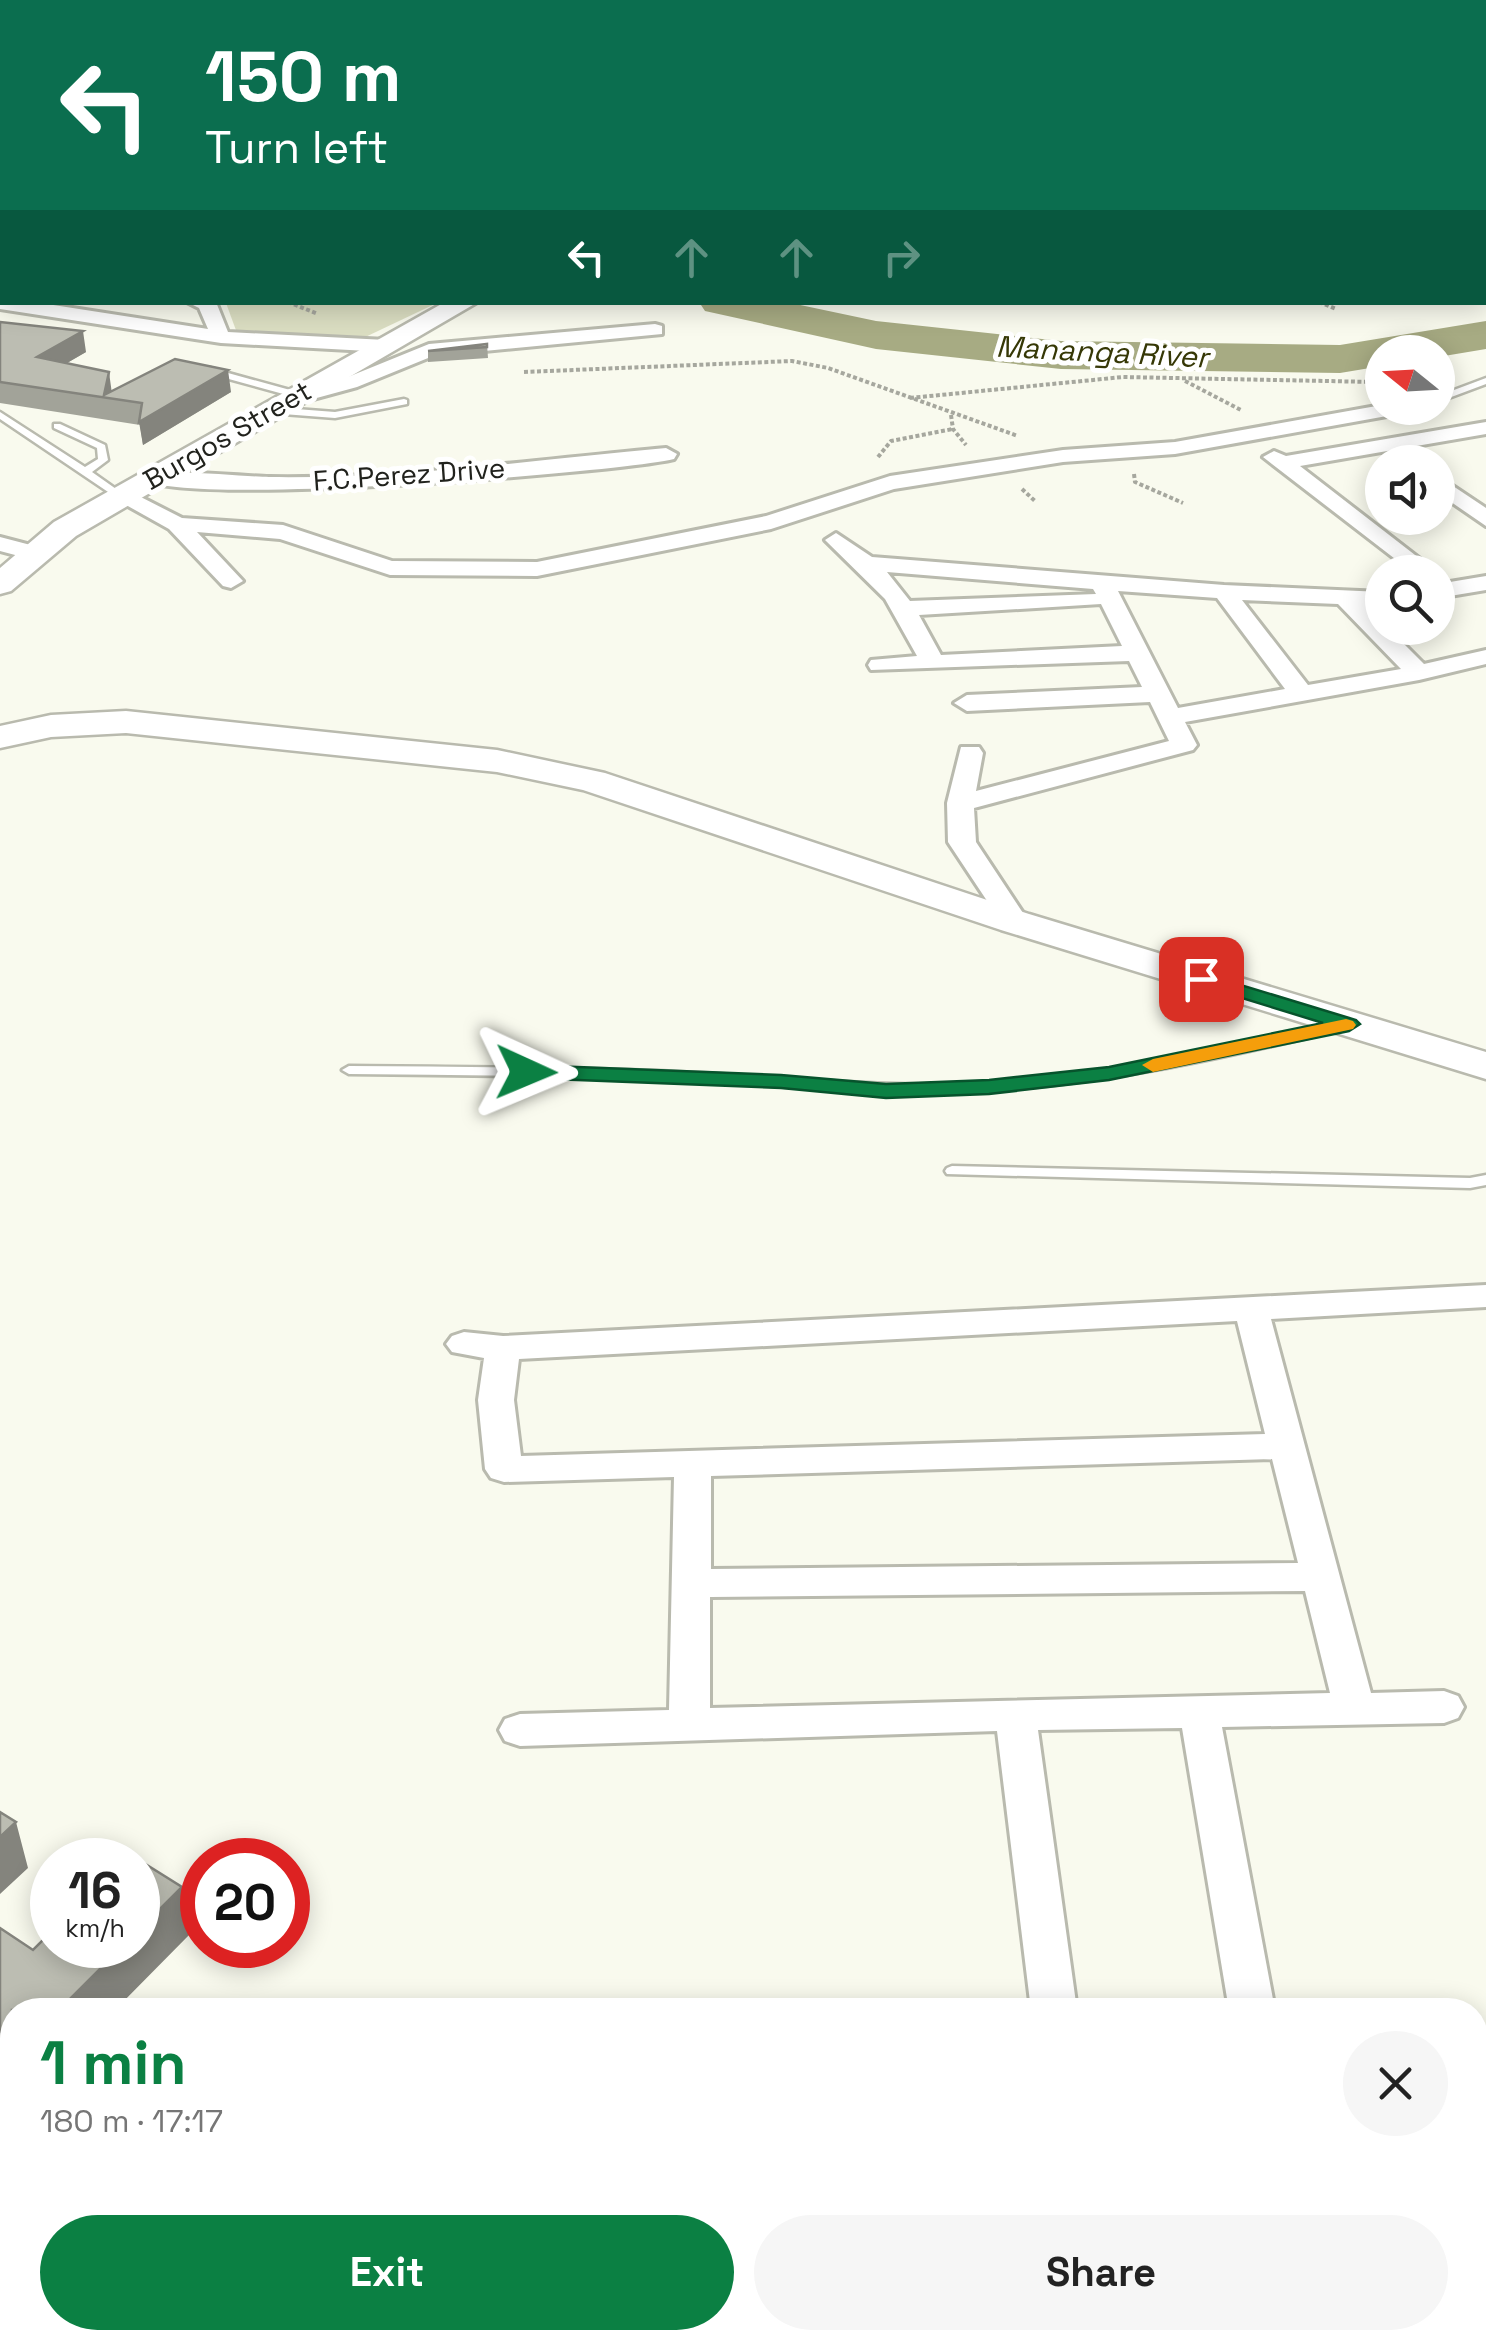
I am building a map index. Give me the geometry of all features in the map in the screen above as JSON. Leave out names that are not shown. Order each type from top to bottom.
[{"type":"street","points":[[13,305],[222,337],[386,346]]},
{"type":"street","points":[[207,305],[222,337]]},
{"type":"street","name":"Burgos Street","points":[[10,563],[459,305]]},
{"type":"street","points":[[286,401],[350,383],[429,350],[655,330]]},
{"type":"street","points":[[1270,449],[1365,419]]},
{"type":"street","points":[[1387,445],[1484,431]]},
{"type":"street","points":[[177,524],[282,532],[390,568],[509,570],[581,562],[728,532],[771,522],[864,490],[918,478],[1062,456],[1175,448],[1365,446]]},
{"type":"street","points":[[1270,449],[1404,555]]},
{"type":"street","name":"F.C.Perez Drive","points":[[152,478],[254,484],[369,479],[666,454]]},
{"type":"street","points":[[121,496],[177,524],[232,580]]},
{"type":"street","points":[[1455,496],[1486,519]]},
{"type":"street","points":[[836,540],[870,564],[907,608],[932,662]]},
{"type":"street","points":[[870,564],[1106,591]]},
{"type":"street","points":[[1455,586],[1486,583]]},
{"type":"street","points":[[960,803],[1184,745],[1106,591]]},
{"type":"street","points":[[907,608],[1106,591],[1224,592],[1365,600]]},
{"type":"street","points":[[1224,592],[1300,694]]},
{"type":"street","points":[[1347,600],[1419,674]]},
{"type":"street","points":[[880,665],[1137,653]]},
{"type":"street","points":[[967,703],[1164,705],[1300,694],[1419,674],[1486,657]]},
{"type":"street","points":[[0,736],[51,726],[126,722],[497,761],[592,781],[1015,922],[1486,1066]]},
{"type":"street","points":[[970,752],[960,803],[962,842],[1015,922]]},
{"type":"street","points":[[464,1344],[503,1348],[1486,1296]]},
{"type":"street","points":[[1251,1309],[1355,1710]]},
{"type":"street","points":[[503,1348],[496,1400],[504,1469],[1286,1446]]},
{"type":"street","points":[[689,1724],[693,1462]]},
{"type":"street","points":[[689,1584],[1320,1577]]},
{"type":"street","points":[[520,1730],[1015,1714],[1444,1707]]},
{"type":"street","points":[[1199,1710],[1250,1998]]},
{"type":"street","points":[[1015,1714],[1052,1998]]},
{"type":"lane","points":[[196,367],[335,416],[404,402]]},
{"type":"lane","points":[[1455,393],[1486,381]]},
{"type":"lane","points":[[0,415],[121,496]]},
{"type":"lane","points":[[57,426],[102,447],[103,460],[85,472]]},
{"type":"lane","points":[[349,1070],[597,1072],[781,1081],[886,1091],[989,1087],[1109,1073],[1349,1024]]},
{"type":"lane","points":[[952,1170],[1470,1183],[1486,1180]]},
{"type":"path","points":[[302,308],[310,305]]},
{"type":"path","points":[[1325,305],[1336,310]]},
{"type":"path","points":[[524,372],[792,361],[828,368],[1000,428],[1062,456]]},
{"type":"path","points":[[909,398],[1086,379],[1365,382]]},
{"type":"path","points":[[1184,381],[1254,416],[1270,449]]},
{"type":"path","points":[[864,490],[866,474],[891,441],[954,429]]},
{"type":"path","points":[[1116,453],[1134,463],[1135,482],[1183,503]]},
{"type":"green space","points":[[227,305],[433,305],[359,340],[237,333]]},
{"type":"building","points":[[0,322],[83,331],[37,357],[109,372],[104,395],[175,359],[228,370],[139,422],[142,403],[0,382]]},
{"type":"building","points":[[487,344],[487,347],[428,351]]},
{"type":"building","points":[[0,1812],[16,1822],[0,1837]]},
{"type":"building","points":[[160,1873],[180,1889],[160,1909]]},
{"type":"building","points":[[0,1928],[30,1948],[30,1968],[101,1968],[71,1998],[0,1998]]},
{"type":"waterway","name":"Mananga River","points":[[735,305],[876,335],[1061,355],[1340,359],[1486,335]]},
{"type":"slow traffic","points":[[1153,1065],[1346,1025]]},
{"type":"route","points":[[526,1072],[781,1081],[886,1091],[989,1087],[1109,1073],[1349,1024],[1201,979]]}]
